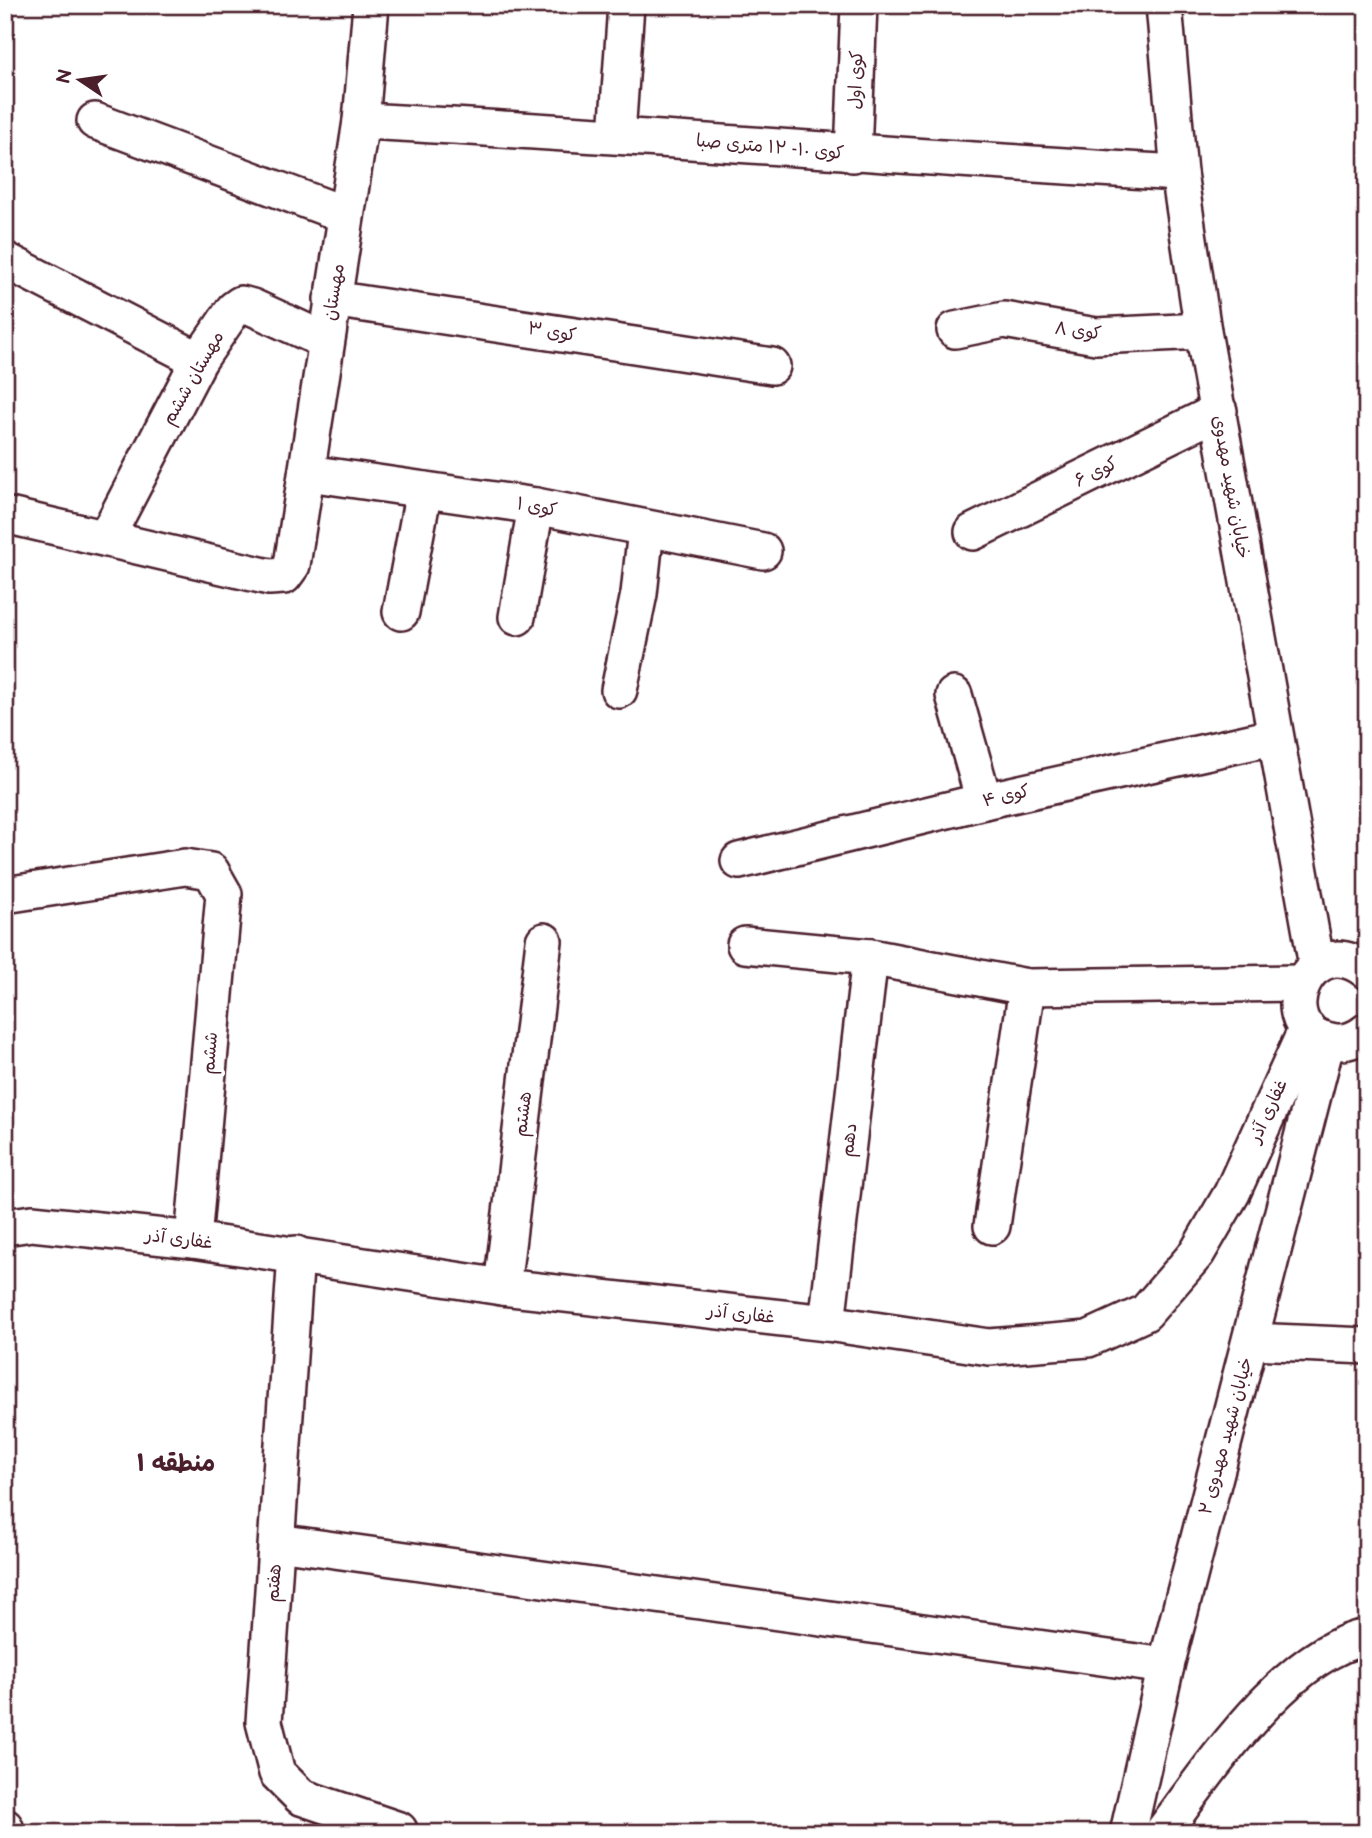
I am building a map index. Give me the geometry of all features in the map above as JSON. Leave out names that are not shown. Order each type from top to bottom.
[{"type":"street","name":"مهستان","points":[[106,538],[269,577],[284,576],[292,565],[309,473],[332,299],[361,121],[371,5]]},
{"type":"street","points":[[617,135],[626,5]]},
{"type":"street","name":"کوی اول","points":[[853,154],[859,5]]},
{"type":"street","name":"خیابان شهید مهدوی","points":[[1164,5],[1179,173],[1203,331],[1219,411],[1273,737],[1309,974],[1297,1007],[1317,1034]]},
{"type":"street","points":[[95,121],[346,215]]},
{"type":"street","name":"کوی ۱۰- ۱۲ متری صبا","points":[[361,121],[617,135],[853,154],[1179,173]]},
{"type":"street","points":[[5,260],[199,360]]},
{"type":"street","name":"کوی ۳","points":[[332,299],[772,366]]},
{"type":"street","name":"مهستان ششم","points":[[106,538],[199,360],[240,303],[326,341]]},
{"type":"street","name":"کوی ۸","points":[[954,330],[1004,320],[1096,336],[1203,331]]},
{"type":"street","name":"کوی ۶","points":[[974,532],[1219,411]]},
{"type":"street","name":"کوی ۱","points":[[309,473],[536,506],[763,551]]},
{"type":"street","points":[[401,612],[424,490]]},
{"type":"street","points":[[517,617],[536,506]]},
{"type":"street","points":[[5,515],[106,538]]},
{"type":"street","points":[[620,690],[639,594],[646,529]]},
{"type":"street","points":[[954,695],[984,801]]},
{"type":"street","name":"کوی ۴","points":[[739,861],[984,801],[1273,737]]},
{"type":"street","name":"ششم","points":[[5,895],[185,867],[211,871],[224,894],[193,1240]]},
{"type":"street","name":"هشتم","points":[[502,1287],[544,941]]},
{"type":"street","points":[[746,945],[870,957],[1027,987],[1309,974],[1329,960],[1344,960],[1367,971]]},
{"type":"street","name":"دهم","points":[[827,1323],[870,957]]},
{"type":"street","points":[[992,1226],[1027,987]]},
{"type":"street","points":[[1317,1034],[1353,1040],[1367,1031]]},
{"type":"street","name":"غفاری آذر","points":[[5,1227],[32,1223],[193,1240],[502,1287],[827,1323],[989,1347],[1088,1339],[1145,1313],[1197,1253],[1317,1034]]},
{"type":"street","name":"خیابان شهید مهدوی ۲","points":[[1128,1833],[1166,1666],[1251,1341],[1317,1034]]},
{"type":"street","name":"هفتم","points":[[296,1254],[264,1722],[277,1773],[301,1797],[408,1832]]},
{"type":"street","points":[[1251,1341],[1367,1346]]},
{"type":"street","points":[[277,1542],[1166,1666]]},
{"type":"street","points":[[1162,1833],[1262,1707],[1317,1657],[1367,1637]]},
{"type":"street","points":[[5,1827],[6,1833]]},
{"type":"district","name":"منطقه ۱","points":[[176,1463]]}]
